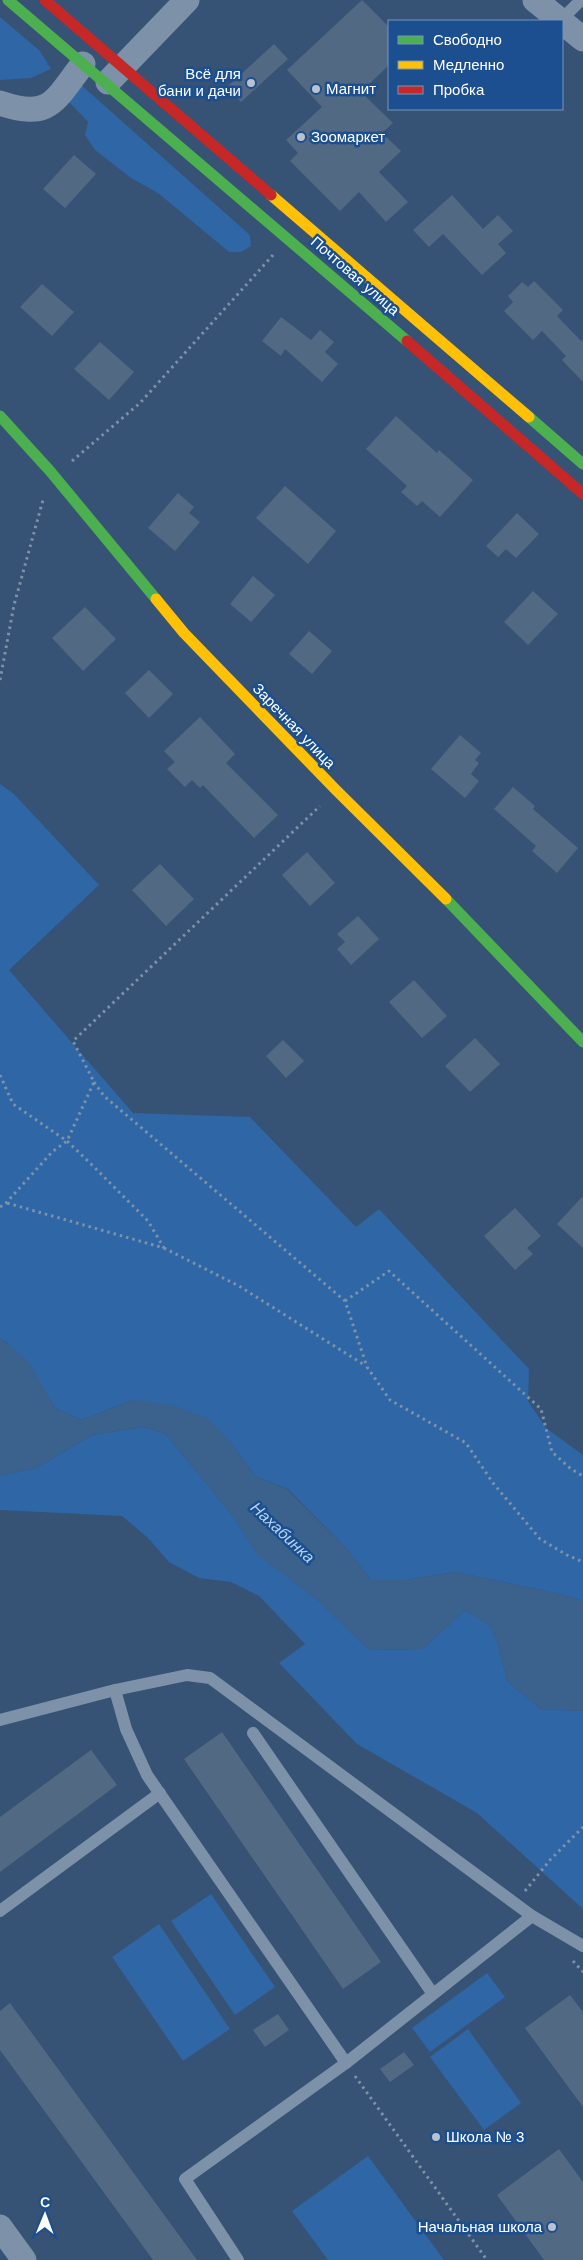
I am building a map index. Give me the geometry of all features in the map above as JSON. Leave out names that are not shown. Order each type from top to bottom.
[{"type":"main road","points":[[8,0],[83,64],[114,75]]},
{"type":"main road","points":[[45,0],[114,75]]},
{"type":"main road","name":"Почтовая улица","points":[[114,75],[288,238],[583,494]]},
{"type":"main road","name":"Почтовая улица","points":[[114,75],[583,464]]},
{"type":"main road","name":"Заречная улица","points":[[0,416],[50,471],[184,633],[336,790],[467,920],[583,1042]]},
{"type":"street","points":[[114,75],[188,0]]},
{"type":"street","points":[[535,0],[561,20]]},
{"type":"street","points":[[563,22],[583,39]]},
{"type":"street","points":[[0,104],[34,111],[52,103],[83,64]]},
{"type":"street","points":[[0,2227],[24,2260]]},
{"type":"lane","points":[[561,20],[581,0]]},
{"type":"lane","points":[[0,1720],[115,1690],[188,1675],[210,1678],[532,1916],[583,1946]]},
{"type":"lane","points":[[115,1690],[126,1729],[147,1775],[346,2063]]},
{"type":"lane","points":[[253,1732],[433,1994]]},
{"type":"lane","points":[[0,1911],[160,1793]]},
{"type":"lane","points":[[238,2260],[185,2179],[346,2063],[532,1916]]},
{"type":"path","points":[[0,680],[14,605],[50,471],[74,460],[140,402],[288,238]]},
{"type":"path","points":[[336,790],[73,1041],[94,1082],[104,1096],[345,1301],[367,1366],[390,1400],[466,1443],[493,1483],[540,1539],[583,1562]]},
{"type":"path","points":[[0,1075],[13,1104],[67,1142],[148,1221],[164,1248]]},
{"type":"path","points":[[0,1207],[6,1203],[52,1152],[67,1142],[94,1082]]},
{"type":"path","points":[[6,1203],[164,1248],[240,1286],[367,1366]]},
{"type":"path","points":[[345,1301],[389,1271],[540,1409],[552,1452],[571,1469],[583,1476]]},
{"type":"path","points":[[529,1885],[550,1860],[582,1828]]},
{"type":"path","points":[[346,2063],[487,2260]]},
{"type":"shaded area","points":[[0,17],[40,51],[51,69],[31,78],[0,80]]},
{"type":"shaded area","points":[[80,84],[250,235],[251,246],[241,252],[229,252],[158,193],[131,178],[95,150],[85,135],[88,122],[69,102]]},
{"type":"shaded area","points":[[0,784],[14,794],[99,885],[9,970],[133,1113],[250,1117],[356,1227],[379,1209],[529,1369],[528,1401],[546,1428],[583,1455],[583,1601],[456,1572],[405,1580],[371,1580],[346,1548],[288,1489],[255,1476],[229,1440],[132,1400],[82,1420],[55,1408],[47,1394],[7,1343],[0,1338]]},
{"type":"shaded area","points":[[143,1427],[165,1433],[233,1516],[259,1555],[320,1602],[369,1650],[422,1649],[465,1610],[490,1625],[497,1641],[507,1681],[541,1709],[583,1711],[583,1909],[477,1813],[357,1744],[279,1663],[305,1644],[259,1596],[231,1582],[199,1578],[169,1562],[148,1538],[122,1516],[0,1510],[0,1476],[36,1468],[92,1435]]},
{"type":"shaded area","points":[[211,1894],[275,1987],[235,2015],[171,1921]]},
{"type":"shaded area","points":[[159,1924],[230,2029],[183,2061],[112,1957]]},
{"type":"shaded area","points":[[487,1973],[505,1997],[430,2052],[412,2028]]},
{"type":"shaded area","points":[[468,2029],[521,2103],[484,2130],[430,2057]]},
{"type":"shaded area","points":[[368,2156],[444,2260],[328,2260],[292,2211]]},
{"type":"water","name":"Нахабинка","points":[[0,1338],[28,1361],[55,1408],[82,1420],[132,1400],[172,1405],[207,1418],[229,1440],[255,1476],[287,1489],[346,1548],[371,1580],[405,1580],[456,1572],[583,1601],[583,1711],[541,1709],[507,1681],[497,1641],[490,1625],[465,1610],[422,1649],[369,1650],[320,1602],[258,1555],[233,1516],[165,1433],[143,1427],[92,1435],[36,1468],[0,1476]]},
{"type":"building","points":[[362,0],[388,26],[388,66],[361,92],[393,123],[382,133],[401,151],[379,172],[408,202],[386,222],[359,192],[340,211],[290,161],[298,153],[286,140],[322,107],[287,70]]},
{"type":"building","points":[[274,44],[288,59],[241,102],[227,87]]},
{"type":"building","points":[[74,155],[96,174],[65,208],[43,189]]},
{"type":"building","points":[[452,195],[483,229],[498,215],[513,231],[498,244],[506,253],[482,275],[443,234],[429,247],[413,230]]},
{"type":"building","points":[[534,281],[563,310],[557,316],[581,341],[583,339],[583,382],[562,360],[566,356],[542,331],[533,340],[504,311],[513,302],[508,296],[522,282],[528,287]]},
{"type":"building","points":[[42,284],[74,312],[52,336],[20,307]]},
{"type":"building","points":[[281,317],[311,340],[320,330],[334,342],[325,352],[338,364],[322,382],[285,349],[281,356],[262,341]]},
{"type":"building","points":[[100,342],[134,372],[109,400],[74,369]]},
{"type":"building","points":[[396,416],[437,453],[439,450],[473,480],[440,517],[422,501],[417,506],[401,492],[407,486],[366,449]]},
{"type":"building","points":[[285,486],[336,531],[308,564],[256,518]]},
{"type":"building","points":[[178,493],[194,507],[189,513],[200,522],[175,551],[148,528]]},
{"type":"building","points":[[517,513],[539,534],[516,558],[506,549],[498,557],[486,546]]},
{"type":"building","points":[[253,576],[275,595],[251,622],[230,604]]},
{"type":"building","points":[[533,591],[558,614],[528,645],[504,622]]},
{"type":"building","points":[[85,607],[116,639],[83,671],[52,638]]},
{"type":"building","points":[[309,631],[332,651],[312,674],[289,654]]},
{"type":"building","points":[[149,670],[173,694],[149,718],[125,693]]},
{"type":"building","points":[[200,717],[235,754],[226,763],[278,815],[254,838],[203,785],[200,788],[192,780],[185,787],[167,769],[175,762],[164,751]]},
{"type":"building","points":[[460,735],[481,753],[475,760],[479,763],[471,774],[479,781],[465,798],[431,769]]},
{"type":"building","points":[[513,787],[535,806],[533,809],[578,848],[557,873],[532,851],[536,846],[494,809]]},
{"type":"building","points":[[307,852],[335,883],[310,906],[282,875]]},
{"type":"building","points":[[160,864],[194,899],[166,926],[132,890]]},
{"type":"building","points":[[358,916],[379,939],[351,965],[337,949],[345,942],[337,934]]},
{"type":"building","points":[[414,980],[447,1016],[422,1038],[389,1002]]},
{"type":"building","points":[[475,1038],[500,1064],[470,1092],[445,1066]]},
{"type":"building","points":[[283,1040],[304,1061],[286,1078],[266,1056]]},
{"type":"building","points":[[583,1196],[583,1248],[557,1224]]},
{"type":"building","points":[[515,1208],[541,1236],[527,1248],[533,1254],[515,1270],[484,1236]]},
{"type":"building","points":[[222,1732],[381,1962],[343,1989],[184,1759]]},
{"type":"building","points":[[91,1750],[117,1785],[0,1872],[0,1817]]},
{"type":"building","points":[[570,1995],[583,2012],[583,2107],[525,2028]]},
{"type":"building","points":[[10,2003],[197,2260],[153,2260],[0,2050],[0,2011]]},
{"type":"building","points":[[278,2014],[289,2030],[265,2047],[253,2030]]},
{"type":"building","points":[[404,2052],[414,2065],[390,2082],[380,2069]]},
{"type":"building","name":"Начальная школа","points":[[559,2149],[583,2182],[583,2260],[544,2260],[497,2195]]},
{"type":"traffic: fast","points":[[8,0],[407,341]]},
{"type":"traffic: fast","points":[[0,416],[50,471],[156,599]]},
{"type":"traffic: fast","points":[[529,417],[583,464]]},
{"type":"traffic: fast","points":[[446,899],[583,1042]]},
{"type":"traffic: slow","points":[[271,195],[529,417]]},
{"type":"traffic: slow","points":[[156,599],[184,633],[336,790],[446,899]]},
{"type":"traffic: jam","points":[[45,0],[271,195]]},
{"type":"traffic: jam","points":[[407,341],[583,494]]},
{"type":"place","name":"Всё для бани и дачи","points":[[251,83]]},
{"type":"place","name":"Магнит","points":[[316,89]]},
{"type":"place","name":"Зоомаркет","points":[[301,137]]},
{"type":"place","name":"Школа № 3","points":[[436,2137]]},
{"type":"place","name":"Начальная школа","points":[[552,2227]]}]
